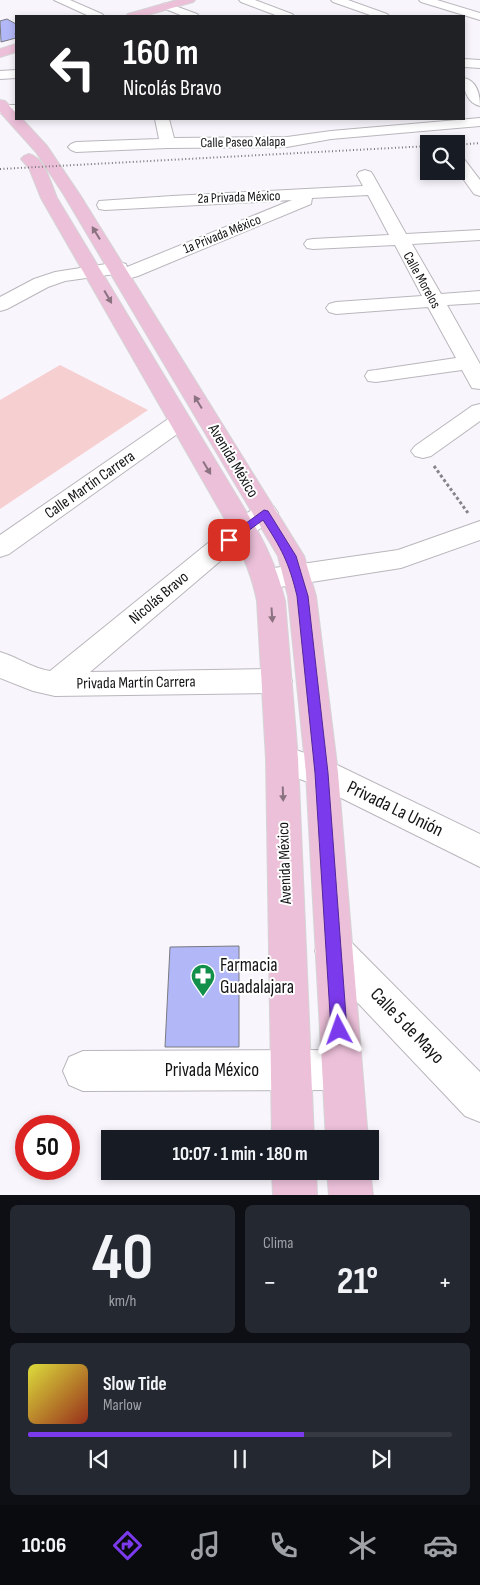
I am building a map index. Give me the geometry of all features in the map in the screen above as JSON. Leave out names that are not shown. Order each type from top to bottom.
[{"type":"main road","points":[[136,15],[189,0]]},
{"type":"main road","points":[[0,53],[15,48]]},
{"type":"main road","name":"Avenida México","points":[[4,111],[36,167],[61,196],[114,271],[254,520],[271,601],[282,759],[293,1130]]},
{"type":"main road","name":"Avenida México","points":[[114,271],[179,422],[254,520],[291,556],[298,574],[322,773],[346,1130]]},
{"type":"main road","points":[[294,1180],[295,1195]]},
{"type":"main road","points":[[350,1180],[351,1195]]},
{"type":"street","points":[[60,0],[96,15]]},
{"type":"street","points":[[245,0],[285,15]]},
{"type":"street","points":[[337,0],[380,15]]},
{"type":"street","points":[[425,0],[480,17]]},
{"type":"street","points":[[168,6],[190,15]]},
{"type":"street","points":[[465,63],[480,64]]},
{"type":"street","points":[[0,75],[15,74]]},
{"type":"street","points":[[465,83],[480,102]]},
{"type":"street","points":[[162,120],[167,143]]},
{"type":"street","name":"Calle Paseo Xalapa","points":[[76,147],[167,143],[287,142],[406,124],[480,122]]},
{"type":"street","name":"Calle Paseo Xalapa","points":[[406,124],[439,137],[480,132]]},
{"type":"street","points":[[465,170],[480,191]]},
{"type":"street","name":"2a Privada México","points":[[104,205],[228,196],[313,194],[369,182]]},
{"type":"street","name":"Calle Morelos","points":[[369,182],[480,383]]},
{"type":"street","name":"1a Privada México","points":[[0,305],[41,283],[62,276],[114,271],[303,201],[313,194]]},
{"type":"street","points":[[312,244],[480,235]]},
{"type":"street","points":[[336,308],[480,297]]},
{"type":"street","points":[[376,376],[469,364]]},
{"type":"street","points":[[423,451],[480,411]]},
{"type":"street","name":"Calle Martín Carrera","points":[[0,548],[179,422]]},
{"type":"street","name":"Nicolás Bravo","points":[[55,684],[254,520]]},
{"type":"street","points":[[267,579],[401,559],[474,522]]},
{"type":"street","name":"Privada Martín Carrera","points":[[0,664],[15,674],[31,681],[55,684],[277,681]]},
{"type":"street","name":"Privada La Unión","points":[[282,759],[322,773],[480,851]]},
{"type":"street","name":"Calle 5 de Mayo","points":[[334,951],[480,1101]]},
{"type":"street","name":"Privada México","points":[[83,1071],[342,1070]]},
{"type":"path","points":[[423,451],[474,522]]},
{"type":"shaded area","points":[[60,365],[148,410],[0,509],[0,400]]},
{"type":"building","points":[[7,19],[15,23],[15,38],[1,42],[0,21]]},
{"type":"building","name":"Farmacia Guadalajara","points":[[239,946],[239,1047],[165,1047],[170,947]]},
{"type":"railway","points":[[465,144],[480,143]]},
{"type":"railway","points":[[0,169],[420,146]]},
{"type":"place","name":"Farmacia Guadalajara","points":[[203,997]]},
{"type":"route","points":[[229,540],[264,513],[291,556],[298,574],[322,773],[339,1030]]}]
